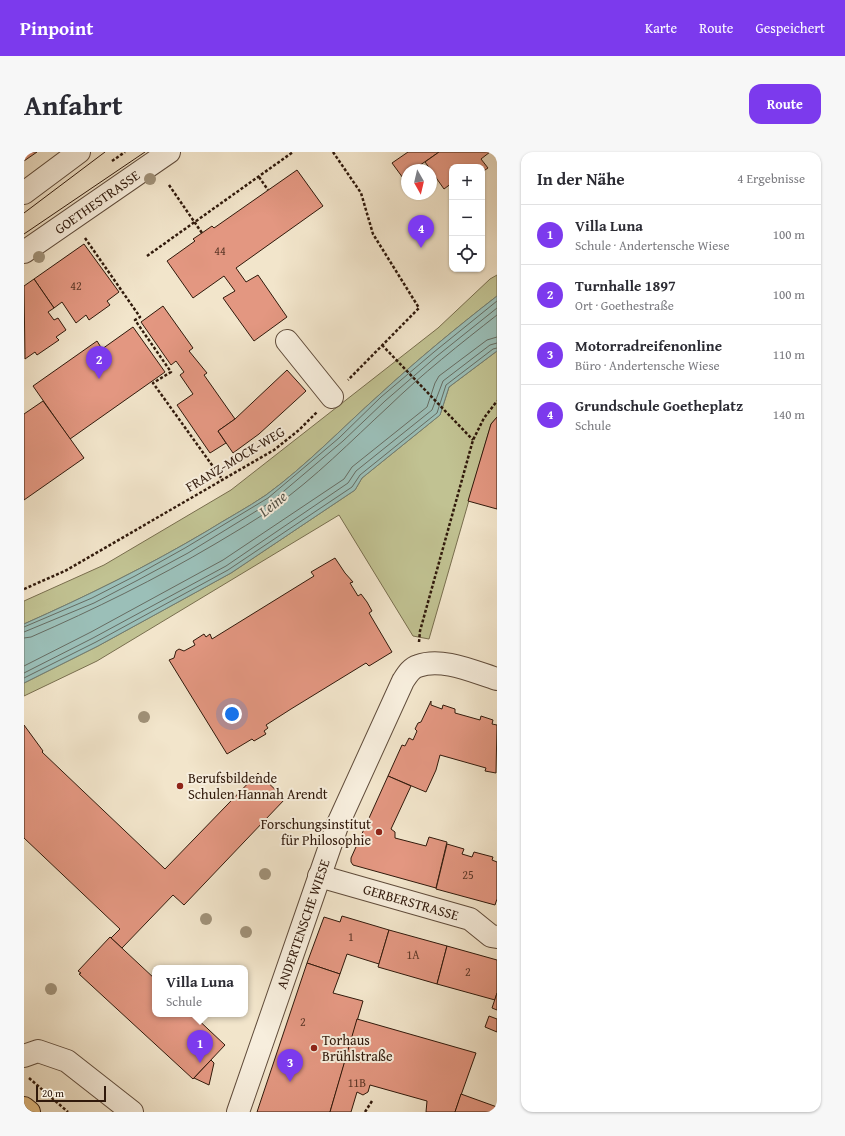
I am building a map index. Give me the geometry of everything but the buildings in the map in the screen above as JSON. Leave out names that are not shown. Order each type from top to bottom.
[{"type":"main road","points":[[24,1108],[29,1112]]},
{"type":"street","points":[[24,193],[79,152]]},
{"type":"street","name":"GOETHESTRASSE","points":[[24,252],[169,152]]},
{"type":"street","points":[[287,341],[332,397]]},
{"type":"street","points":[[418,666],[446,664],[497,679]]},
{"type":"street","name":"ANDERTENSCHE WIESE","points":[[238,1112],[340,819],[396,695],[409,672],[418,666]]},
{"type":"street","name":"GERBERSTRASSE","points":[[319,876],[470,919],[491,936],[497,937]]},
{"type":"street","points":[[24,1056],[38,1050],[67,1061],[132,1112]]},
{"type":"path","points":[[147,256],[293,152]]},
{"type":"path","name":"FRANZ-MOCK-WEG","points":[[24,589],[66,571],[287,441],[418,308],[373,234],[361,193],[333,152]]},
{"type":"path","points":[[259,177],[268,190]]},
{"type":"path","points":[[169,185],[202,233]]},
{"type":"path","points":[[84,236],[140,317],[135,320],[171,372],[153,384],[222,479]]},
{"type":"path","points":[[382,345],[473,440]]},
{"type":"path","points":[[418,666],[420,631],[473,440],[484,418],[497,401]]},
{"type":"path","points":[[24,1073],[68,1112]]},
{"type":"path","points":[[365,1112],[372,1101]]},
{"type":"green space","points":[[497,275],[497,296],[422,357],[310,459],[266,495],[185,544],[140,568],[71,603],[24,624],[24,601],[104,565],[231,490],[438,328],[490,279]]},
{"type":"green space","points":[[497,351],[497,417],[491,424],[429,639],[413,636],[339,515],[97,661],[24,696],[24,683],[98,646],[231,573],[355,490],[362,478],[440,415],[449,387]]},
{"type":"water","name":"Leine","points":[[497,296],[497,351],[449,387],[440,415],[362,478],[355,490],[231,573],[98,646],[24,683],[24,624],[71,603],[140,568],[185,544],[266,495],[310,459],[422,357]]},
{"type":"tram line","points":[[24,213],[105,152]]},
{"type":"tram line","points":[[24,234],[145,152]]},
{"type":"place","name":"Grundschule Goetheplatz","points":[[421,248]]},
{"type":"place","name":"Turnhalle 1897","points":[[99,379]]},
{"type":"place","name":"Berufsbildende Schulen Hannah Arendt","points":[[180,786]]},
{"type":"place","name":"Forschungsinstitut für Philosophie","points":[[379,832]]},
{"type":"place","name":"Torhaus Brühlstraße","points":[[314,1048]]},
{"type":"place","name":"Villa Luna","points":[[200,1063]]},
{"type":"place","name":"Motorradreifenonline","points":[[290,1082]]}]
